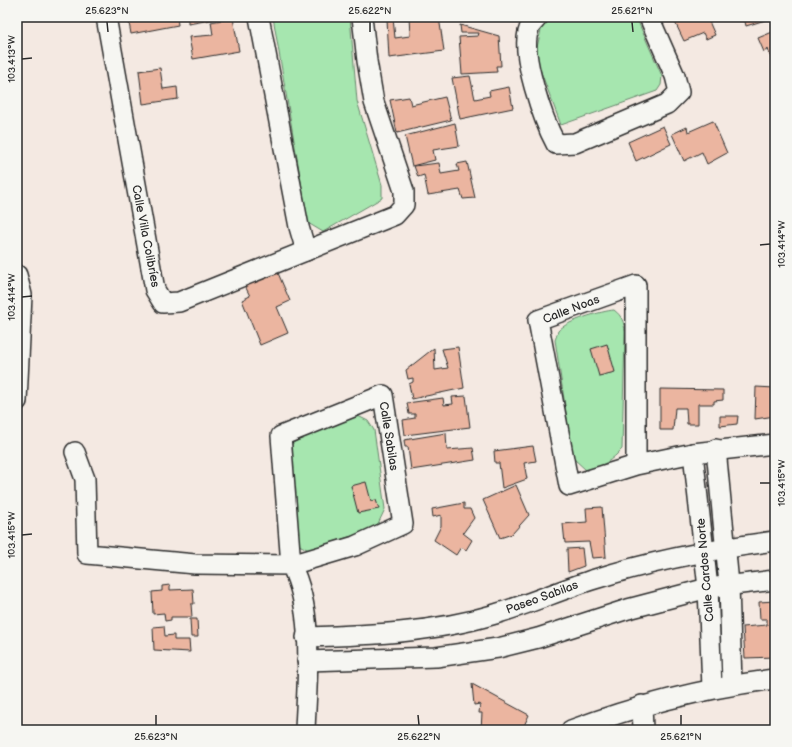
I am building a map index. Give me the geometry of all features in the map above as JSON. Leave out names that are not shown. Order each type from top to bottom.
[{"type":"street","name":"Calle Villa Colibríes","points":[[106,17],[155,290],[164,303],[179,302],[396,215],[404,205],[404,191],[374,102],[362,17]]},
{"type":"street","points":[[260,17],[299,227],[306,250]]},
{"type":"street","points":[[538,17],[529,29],[526,47],[527,60],[548,130],[556,144],[574,143],[582,140],[667,104],[679,92],[675,76],[649,17]]},
{"type":"street","points":[[17,275],[22,295],[17,401]]},
{"type":"street","name":"Calle Noas","points":[[636,465],[636,285],[538,320],[569,486],[636,465],[693,453],[716,449],[775,444]]},
{"type":"street","name":"Calle Sabilas","points":[[75,452],[85,479],[87,554],[195,564],[291,565],[354,546],[403,524],[383,395],[281,436],[291,565],[298,578],[302,595],[306,637],[307,661],[305,730]]},
{"type":"street","name":"Calle Cardos Norte","points":[[716,449],[729,584],[732,684]]},
{"type":"street","name":"Calle Cardos Norte","points":[[693,453],[708,588],[712,688]]},
{"type":"street","name":"Paseo Sabilas","points":[[306,637],[366,636],[415,630],[492,615],[601,577],[641,565],[726,547],[775,541]]},
{"type":"street","points":[[307,661],[418,657],[456,654],[504,647],[538,638],[628,609],[708,588],[729,584],[775,580]]},
{"type":"street","points":[[415,630],[418,657]]},
{"type":"street","points":[[366,636],[367,659]]},
{"type":"street","points":[[571,730],[642,705],[732,684],[775,679]]},
{"type":"street","points":[[642,705],[643,730]]},
{"type":"green space","points":[[273,17],[350,17],[357,101],[382,185],[382,198],[323,232],[308,223]]},
{"type":"green space","points":[[544,17],[636,17],[662,76],[661,85],[657,91],[561,125],[535,56]]},
{"type":"green space","points":[[614,310],[622,320],[625,332],[622,449],[606,463],[587,471],[573,458],[555,340],[558,331],[562,327],[593,314]]},
{"type":"green space","points":[[354,414],[368,421],[374,430],[385,509],[376,528],[309,550],[299,545],[295,539],[291,457],[292,444],[307,434]]},
{"type":"building","points":[[128,17],[177,17],[178,25],[131,34]]},
{"type":"building","points":[[188,17],[228,17],[188,24]]},
{"type":"building","points":[[409,17],[439,17],[444,51],[389,58],[387,19],[393,18],[395,38],[410,36]]},
{"type":"building","points":[[707,17],[715,35],[706,39],[703,33],[684,41],[673,18]]},
{"type":"building","points":[[744,17],[775,17],[746,26]]},
{"type":"building","points":[[233,18],[239,51],[193,59],[189,37],[213,35],[211,22]]},
{"type":"building","points":[[460,25],[499,36],[501,66],[496,66],[497,72],[462,74],[459,37],[478,36],[479,33],[461,33]]},
{"type":"building","points":[[775,31],[775,57],[771,58],[768,49],[764,52],[758,38]]},
{"type":"building","points":[[160,68],[163,89],[177,87],[178,99],[143,104],[139,71]]},
{"type":"building","points":[[470,76],[475,99],[490,96],[489,91],[509,87],[513,108],[460,119],[452,78]]},
{"type":"building","points":[[409,97],[411,105],[445,97],[451,120],[397,133],[390,100]]},
{"type":"building","points":[[713,121],[727,153],[707,164],[702,152],[684,161],[672,134],[687,127],[688,132]]},
{"type":"building","points":[[455,123],[459,146],[433,150],[435,160],[412,166],[405,136]]},
{"type":"building","points":[[663,126],[671,144],[636,161],[628,142]]},
{"type":"building","points":[[467,162],[475,198],[463,199],[460,190],[428,195],[424,175],[418,177],[414,166],[439,163],[441,174],[459,171],[457,164]]},
{"type":"building","points":[[278,273],[290,301],[277,307],[288,333],[260,345],[242,300],[250,296],[245,286]]},
{"type":"building","points":[[607,344],[615,372],[599,376],[591,349]]},
{"type":"building","points":[[458,347],[464,388],[412,399],[409,384],[413,382],[413,378],[408,379],[406,370],[434,348],[435,370],[448,368],[442,349]]},
{"type":"building","points":[[756,387],[775,388],[775,416],[755,419]]},
{"type":"building","points":[[660,389],[723,390],[723,400],[714,401],[714,404],[698,404],[698,424],[687,424],[686,408],[675,408],[673,430],[660,430]]},
{"type":"building","points":[[466,396],[470,427],[405,435],[403,420],[415,418],[415,414],[409,414],[407,403],[443,398],[444,405],[453,404],[452,397]]},
{"type":"building","points":[[720,416],[738,416],[737,424],[720,426]]},
{"type":"building","points":[[446,433],[447,450],[473,448],[475,460],[411,470],[408,447],[405,447],[404,440]]},
{"type":"building","points":[[533,446],[536,461],[524,463],[527,479],[502,488],[499,463],[495,463],[494,451]]},
{"type":"building","points":[[366,482],[371,501],[376,500],[379,509],[358,513],[351,486]]},
{"type":"building","points":[[516,485],[529,515],[512,534],[500,538],[483,500]]},
{"type":"building","points":[[464,503],[464,509],[470,509],[474,518],[463,533],[472,540],[466,550],[461,547],[456,555],[434,540],[441,526],[441,515],[433,517],[432,509]]},
{"type":"building","points":[[602,507],[606,557],[592,558],[589,542],[565,543],[563,524],[587,522],[586,508]]},
{"type":"building","points":[[582,548],[584,566],[568,572],[567,549]]},
{"type":"building","points":[[170,585],[170,590],[193,589],[194,604],[191,604],[192,617],[171,617],[171,620],[165,621],[164,613],[153,614],[152,592],[162,591],[162,586]]},
{"type":"building","points":[[775,601],[775,657],[745,658],[743,627],[767,625],[767,619],[760,619],[759,602]]},
{"type":"building","points":[[190,619],[197,619],[198,637],[191,637]]},
{"type":"building","points":[[164,626],[165,636],[174,635],[174,640],[189,640],[190,652],[154,650],[153,627]]},
{"type":"building","points":[[472,684],[529,715],[522,730],[481,730],[482,713],[479,713],[480,704],[474,705]]}]
